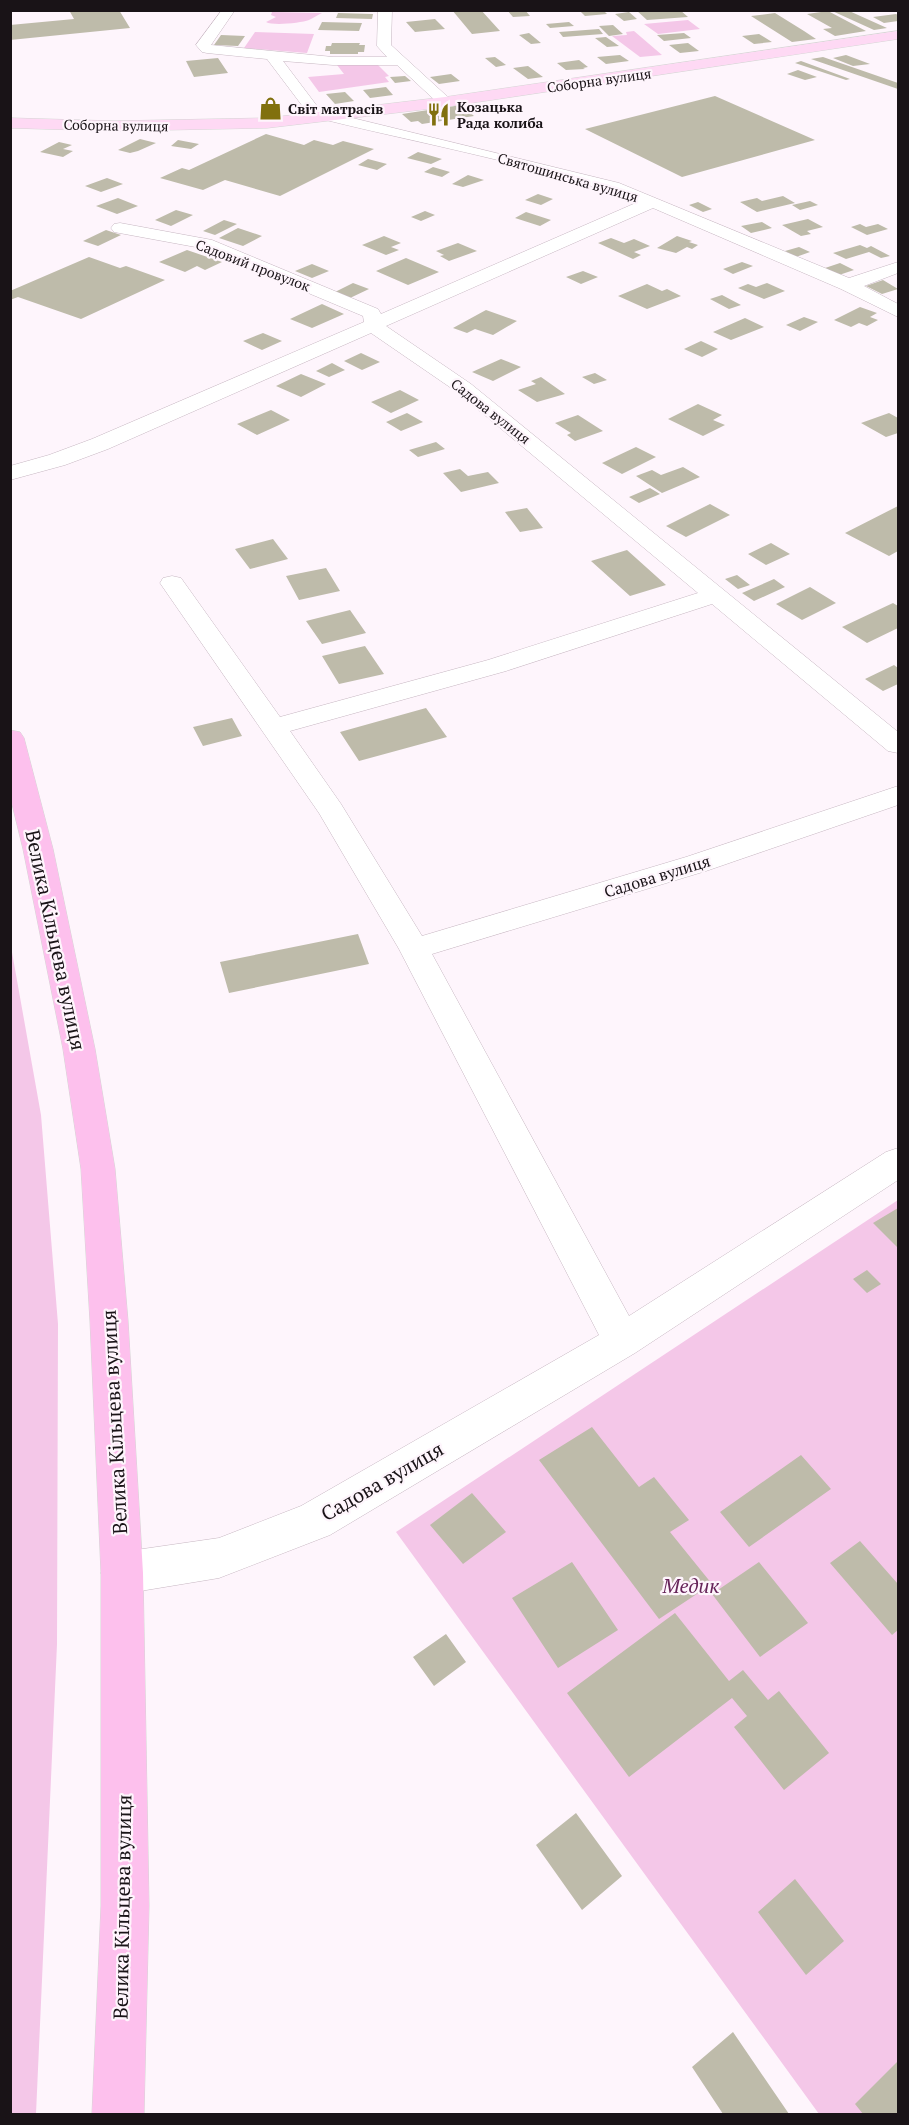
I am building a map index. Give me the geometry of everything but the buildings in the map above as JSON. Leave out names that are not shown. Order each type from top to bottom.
[{"type":"highway","name":"Велика Кільцева вулиця","points":[[10,738],[38,849],[79,1049],[98,1170],[109,1321],[122,1573],[125,1906],[118,2115]]},
{"type":"highway","points":[[10,826],[38,849]]},
{"type":"main road","name":"Соборна вулиця","points":[[10,123],[192,126],[267,123],[445,102],[898,35]]},
{"type":"street","points":[[229,10],[203,45],[213,51],[333,61],[400,61]]},
{"type":"street","points":[[388,12],[384,46],[445,102]]},
{"type":"street","points":[[272,56],[312,109],[327,116]]},
{"type":"street","name":"Святошинська вулиця","points":[[327,116],[559,172],[654,202],[848,285],[898,311]]},
{"type":"street","points":[[10,473],[57,460],[100,444],[654,202]]},
{"type":"street","name":"Садовий провулок","points":[[120,228],[206,244],[371,313],[375,324]]},
{"type":"street","points":[[848,285],[898,267]]},
{"type":"street","name":"Садова вулиця","points":[[375,324],[380,332],[464,388],[898,745]]},
{"type":"street","points":[[171,583],[275,727],[331,810],[414,949],[622,1341]]},
{"type":"street","points":[[275,727],[436,684],[643,621],[716,595]]},
{"type":"street","name":"Садова вулиця","points":[[414,949],[696,864],[898,795]]},
{"type":"street","name":"Садова вулиця","points":[[122,1573],[219,1558],[315,1521],[622,1341],[898,1162]]},
{"type":"green space","points":[[272,12],[322,13],[305,21],[275,24],[266,22],[276,17],[271,15]]},
{"type":"green space","points":[[688,20],[700,29],[658,34],[644,24]]},
{"type":"green space","points":[[634,31],[662,55],[640,57],[612,36],[627,35],[626,32]]},
{"type":"green space","points":[[255,32],[314,34],[307,53],[244,48]]},
{"type":"green space","points":[[377,64],[389,76],[385,77],[389,82],[319,92],[308,77],[344,74],[337,65]]},
{"type":"green space","points":[[10,941],[41,1115],[58,1324],[57,1644],[36,2114],[10,2114]]},
{"type":"green space","name":"Медик","points":[[898,1200],[898,2114],[819,2114],[396,1532]]},
{"type":"place","name":"Світ матрасів","points":[[270,108]]},
{"type":"place","name":"Козацька Рада колиба","points":[[439,114]]}]
